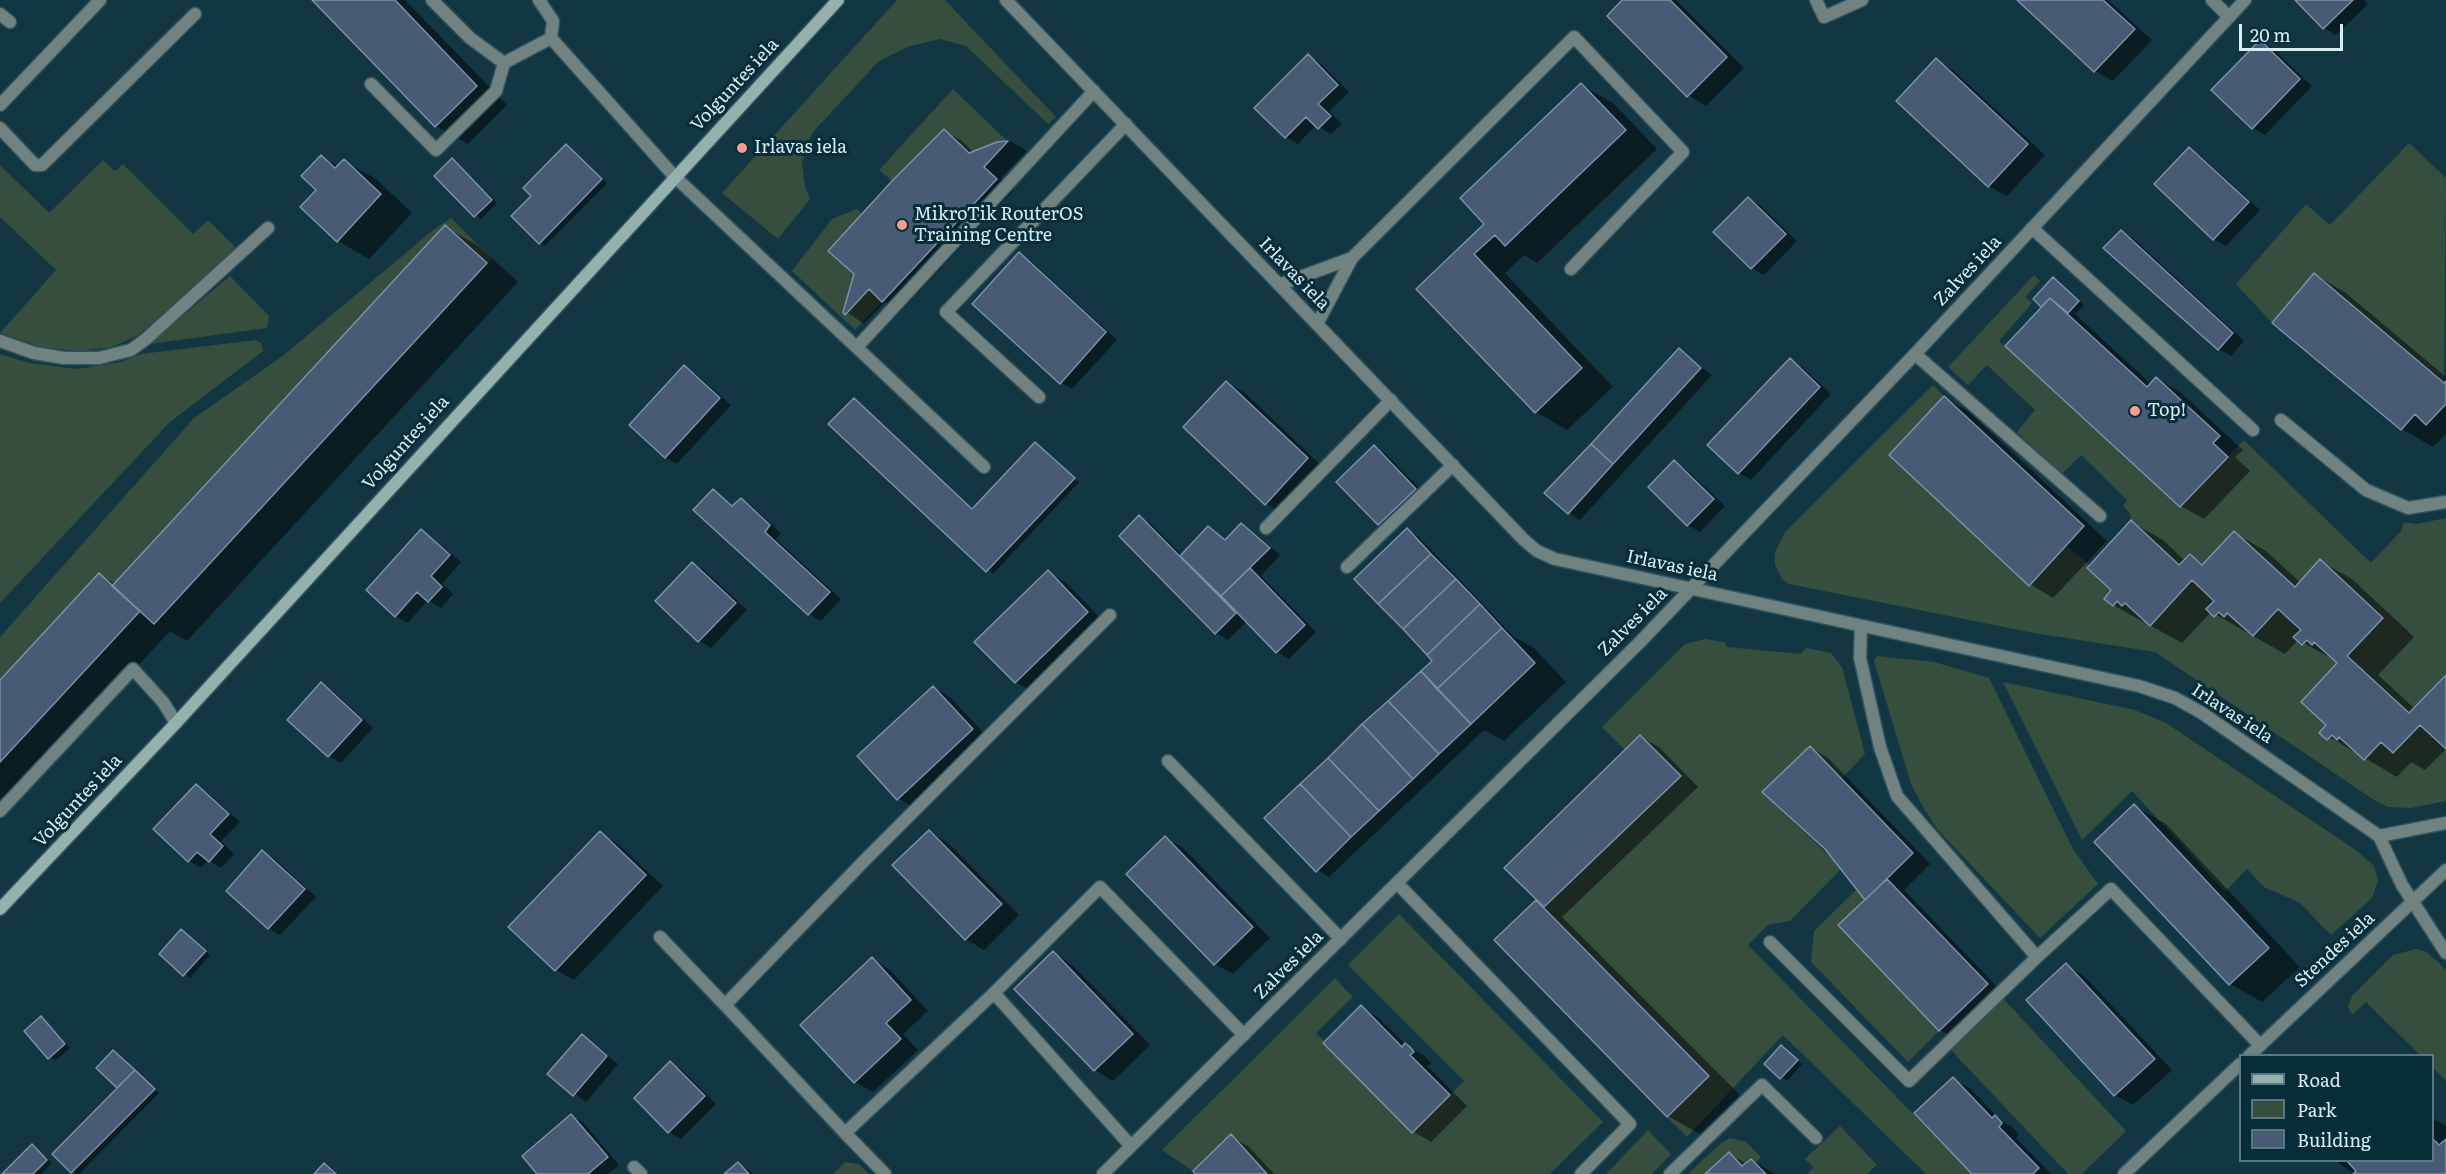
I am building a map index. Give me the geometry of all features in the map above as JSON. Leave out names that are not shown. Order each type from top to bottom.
[{"type":"street","points":[[0,105],[100,0]]},
{"type":"street","points":[[432,0],[470,38],[504,63]]},
{"type":"street","points":[[539,0],[553,21],[551,38],[674,177],[984,467]]},
{"type":"street","name":"Volguntes iela","points":[[0,909],[176,723],[837,0]]},
{"type":"street","name":"Irlavas iela","points":[[1006,0],[1537,551],[1555,559],[2159,692],[2202,713],[2379,837],[2414,903],[2446,953]]},
{"type":"street","points":[[1816,0],[1824,17],[1862,0]]},
{"type":"street","points":[[2212,0],[2229,17]]},
{"type":"street","name":"Zalves iela","points":[[1103,1174],[1691,589],[1915,354],[2245,0]]},
{"type":"street","points":[[0,14],[10,22]]},
{"type":"street","points":[[0,128],[35,165],[42,165],[195,14]]},
{"type":"street","points":[[1317,324],[1352,258],[1574,37],[1683,152],[1571,269]]},
{"type":"street","points":[[370,84],[436,150],[496,91],[504,63],[551,38]]},
{"type":"street","points":[[857,347],[1094,91]]},
{"type":"street","points":[[1039,397],[946,312],[1126,124]]},
{"type":"street","points":[[0,341],[34,352],[64,358],[99,358],[131,350],[268,228]]},
{"type":"street","points":[[2032,228],[2253,430]]},
{"type":"street","points":[[1280,285],[1352,258]]},
{"type":"street","points":[[1915,354],[2100,516]]},
{"type":"street","points":[[1266,528],[1391,400]]},
{"type":"street","points":[[2281,420],[2366,490],[2408,508],[2446,502]]},
{"type":"street","points":[[1347,567],[1453,465]]},
{"type":"street","points":[[725,1005],[864,861],[1110,615]]},
{"type":"street","points":[[1861,627],[1860,658],[1880,747],[1897,796],[2037,957]]},
{"type":"street","points":[[0,811],[133,669],[163,702],[176,723]]},
{"type":"street","points":[[1168,761],[1341,939]]},
{"type":"street","points":[[2379,837],[2446,823]]},
{"type":"street","name":"Stendes iela","points":[[2251,1054],[2389,923],[2414,903],[2446,870]]},
{"type":"street","points":[[1397,883],[1630,1124],[1581,1174]]},
{"type":"street","points":[[845,1133],[994,993],[1100,887],[1244,1035]]},
{"type":"street","points":[[1770,942],[1909,1082],[2037,957],[2111,889],[2260,1045]]},
{"type":"street","points":[[660,937],[885,1174]]},
{"type":"street","points":[[994,993],[1131,1146]]},
{"type":"street","points":[[2124,1174],[2239,1066]]},
{"type":"street","points":[[1670,1174],[1762,1085],[1816,1138]]},
{"type":"green space","points":[[897,0],[945,0],[1056,117],[1048,124],[966,46],[940,39],[907,47],[879,61],[812,133],[802,163],[805,186],[810,199],[778,239],[722,193]]},
{"type":"green space","points":[[953,89],[1006,140],[969,153],[944,129],[892,181],[879,170]]},
{"type":"green space","points":[[2409,143],[2446,178],[2444,383],[2314,273],[2272,323],[2236,284],[2306,204],[2330,225]]},
{"type":"green space","points":[[103,160],[115,171],[123,164],[193,234],[208,220],[236,248],[139,335],[112,347],[80,351],[41,347],[0,333],[56,270],[0,217],[0,165],[49,213]]},
{"type":"green space","points":[[857,209],[862,213],[829,251],[854,274],[843,312],[845,314],[869,289],[882,302],[855,330],[792,271],[832,219]]},
{"type":"green space","points":[[451,218],[492,259],[487,263],[445,225],[112,586],[99,573],[0,680],[0,637],[194,418],[284,355],[433,230]]},
{"type":"green space","points":[[2034,275],[2040,281],[2025,297],[2032,303],[1999,341],[2180,507],[2244,440],[2371,563],[2401,531],[2404,522],[2416,524],[2446,518],[2446,674],[2409,713],[2347,656],[2383,617],[2320,559],[2295,587],[2234,531],[2202,565],[2190,554],[2179,565],[2131,520],[2130,513],[2123,506],[2127,500],[2081,455],[2062,474],[2017,432],[2035,410],[1987,365],[1968,385],[1948,367]]},
{"type":"green space","points":[[230,276],[269,316],[267,328],[149,344]]},
{"type":"green space","points":[[256,340],[261,343],[263,351],[170,422],[0,603],[0,354],[30,363],[77,369],[121,362],[141,354]]},
{"type":"green space","points":[[1933,385],[1944,396],[1889,455],[2029,585],[2066,546],[2084,560],[2150,626],[2192,580],[2252,636],[2278,609],[2337,663],[2301,702],[2364,760],[2381,742],[2393,753],[2420,725],[2446,749],[2446,801],[2411,808],[2388,807],[2374,800],[2155,652],[2034,633],[1789,584],[1782,579],[1775,564],[1775,552],[1785,532]]},
{"type":"green space","points":[[1705,639],[1725,642],[1727,647],[1801,654],[1806,648],[1831,653],[1842,667],[1865,754],[1842,778],[1810,746],[1762,792],[1842,868],[1790,921],[1768,925],[1748,945],[1972,1174],[1926,1174],[1783,1035],[1687,1137],[1667,1117],[1709,1076],[1544,907],[1681,776],[1641,735],[1625,750],[1602,727],[1685,644]]},
{"type":"green space","points":[[1877,656],[1934,662],[1989,678],[2073,849],[2098,884],[2040,938],[1937,829],[1923,807],[1911,784],[1874,661]]},
{"type":"green space","points":[[2003,682],[2135,710],[2166,723],[2356,850],[2374,866],[2378,881],[2372,898],[2331,935],[2300,903],[2264,887],[2247,869],[2225,892],[2132,791],[2082,840]]},
{"type":"green space","points":[[1856,890],[1865,900],[1839,925],[1939,1031],[1908,1062],[1811,962],[1814,931]]},
{"type":"green space","points":[[1399,914],[1603,1122],[1550,1174],[1267,1174],[1231,1135],[1193,1171],[1162,1150],[1335,978],[1353,997],[1316,1033],[1412,1132],[1450,1095],[1464,1081],[1348,965]]},
{"type":"green space","points":[[2416,949],[2427,952],[2446,970],[2446,1081],[2434,1069],[2434,1054],[2419,1054],[2366,1002],[2352,1015],[2348,1007],[2352,996],[2393,955]]},
{"type":"green space","points":[[1999,994],[2126,1131],[2082,1174],[2068,1174],[1947,1046]]},
{"type":"green space","points":[[1840,1126],[1877,1165],[1867,1174],[1807,1174],[1814,1168],[1805,1159]]},
{"type":"green space","points":[[1648,1130],[1671,1154],[1652,1174],[1606,1174]]},
{"type":"green space","points":[[1730,1138],[1746,1142],[1761,1157],[1755,1163],[1751,1159],[1742,1166],[1728,1152],[1705,1174],[1688,1174],[1721,1143]]},
{"type":"green space","points":[[845,1162],[859,1164],[869,1174],[833,1174]]},
{"type":"building","points":[[312,0],[395,0],[477,86],[435,127]]},
{"type":"building","points":[[1622,0],[1670,0],[1727,57],[1687,97],[1607,16]]},
{"type":"building","points":[[2017,0],[2103,0],[2135,29],[2094,72]]},
{"type":"building","points":[[2295,0],[2353,0],[2323,29]]},
{"type":"building","points":[[2260,40],[2300,79],[2252,129],[2211,90]]},
{"type":"building","points":[[1308,54],[1338,85],[1318,104],[1331,116],[1318,129],[1306,117],[1285,138],[1254,108]]},
{"type":"building","points":[[1936,58],[2028,144],[1988,187],[1896,101]]},
{"type":"building","points":[[1581,83],[1626,130],[1505,246],[1495,235],[1474,254],[1582,368],[1535,413],[1416,289],[1484,224],[1460,198]]},
{"type":"building","name":"MikroTik RouterOS Training Centre","points":[[944,129],[969,153],[997,142],[1008,141],[984,167],[997,179],[882,302],[869,289],[845,315],[843,312],[854,274],[828,251],[892,181]]},
{"type":"building","points":[[566,144],[602,179],[539,244],[511,216],[531,196],[523,188]]},
{"type":"building","points":[[2189,147],[2249,202],[2213,240],[2154,184]]},
{"type":"building","points":[[321,155],[335,168],[344,159],[381,194],[337,242],[300,207],[316,190],[301,176]]},
{"type":"building","points":[[452,158],[492,200],[474,217],[434,176]]},
{"type":"building","points":[[1748,197],[1786,234],[1751,269],[1713,232]]},
{"type":"building","points":[[445,225],[487,263],[154,624],[112,586]]},
{"type":"building","points":[[2121,230],[2233,333],[2218,350],[2103,248]]},
{"type":"building","points":[[1019,252],[1106,332],[1060,384],[972,304]]},
{"type":"building","points":[[2314,273],[2444,383],[2446,381],[2446,404],[2426,425],[2415,414],[2401,430],[2272,323]]},
{"type":"building","points":[[2053,277],[2079,301],[2068,313],[2050,298],[2041,307],[2033,299]]},
{"type":"building","name":"Top!","points":[[2050,298],[2147,387],[2156,377],[2220,436],[2213,443],[2228,457],[2180,507],[2005,346]]},
{"type":"building","points":[[1679,348],[1701,368],[1613,464],[1591,444]]},
{"type":"building","points":[[1790,358],[1820,387],[1738,474],[1707,445]]},
{"type":"building","points":[[684,365],[720,398],[665,458],[629,425]]},
{"type":"building","points":[[1226,381],[1308,458],[1265,505],[1183,427]]},
{"type":"building","points":[[1944,396],[2084,526],[2029,586],[1889,455]]},
{"type":"building","points":[[854,398],[972,509],[1035,442],[1075,478],[986,572],[828,424]]},
{"type":"building","points":[[1591,444],[1613,464],[1568,514],[1544,493]]},
{"type":"building","points":[[1374,445],[1416,489],[1378,525],[1336,482]]},
{"type":"building","points":[[1674,460],[1714,499],[1687,526],[1648,487]]},
{"type":"building","points":[[713,489],[732,506],[741,498],[770,525],[765,532],[830,592],[808,615],[693,510]]},
{"type":"building","points":[[1139,515],[1236,613],[1215,634],[1119,536]]},
{"type":"building","points":[[2131,520],[2179,565],[2190,554],[2202,565],[2234,531],[2295,587],[2320,559],[2383,618],[2347,656],[2409,713],[2446,675],[2446,749],[2420,725],[2393,753],[2381,742],[2364,760],[2339,737],[2337,740],[2332,735],[2327,740],[2319,733],[2326,725],[2301,702],[2337,663],[2314,642],[2312,645],[2307,640],[2302,645],[2293,637],[2301,630],[2278,609],[2253,636],[2227,613],[2224,617],[2219,612],[2214,617],[2206,609],[2214,601],[2192,580],[2150,626],[2125,603],[2122,606],[2117,601],[2113,606],[2104,599],[2111,590],[2087,568]]},
{"type":"building","points":[[1241,523],[1270,548],[1221,596],[1180,556],[1208,526],[1225,540]]},
{"type":"building","points":[[1407,528],[1431,554],[1378,604],[1354,579]]},
{"type":"building","points":[[421,529],[450,555],[431,576],[442,587],[428,602],[417,592],[395,617],[366,590]]},
{"type":"building","points":[[1431,554],[1456,579],[1403,629],[1378,604]]},
{"type":"building","points":[[692,562],[736,603],[698,642],[655,601]]},
{"type":"building","points":[[1250,568],[1305,625],[1276,653],[1221,596]]},
{"type":"building","points":[[1048,570],[1088,612],[1015,683],[974,642]]},
{"type":"building","points":[[99,573],[140,611],[0,762],[0,680]]},
{"type":"building","points":[[1456,579],[1480,604],[1427,655],[1403,629]]},
{"type":"building","points":[[1480,604],[1502,628],[1437,689],[1421,671],[1432,661],[1427,655]]},
{"type":"building","points":[[1502,628],[1535,663],[1471,724],[1437,689]]},
{"type":"building","points":[[1421,671],[1471,724],[1439,754],[1388,701]]},
{"type":"building","points":[[321,682],[362,720],[328,757],[287,720]]},
{"type":"building","points":[[933,686],[973,729],[897,800],[857,756]]},
{"type":"building","points":[[1388,701],[1439,754],[1413,779],[1362,724]]},
{"type":"building","points":[[1362,724],[1413,779],[1379,811],[1328,758]]},
{"type":"building","points":[[1640,735],[1681,776],[1544,907],[1504,868]]},
{"type":"building","points":[[1810,746],[1913,853],[1865,900],[1825,849],[1762,792]]},
{"type":"building","points":[[1328,758],[1379,811],[1351,837],[1300,784]]},
{"type":"building","points":[[196,784],[229,814],[210,834],[223,846],[209,862],[197,852],[188,862],[153,829]]},
{"type":"building","points":[[1300,784],[1351,837],[1316,872],[1264,818]]},
{"type":"building","points":[[2134,804],[2269,948],[2229,985],[2094,842]]},
{"type":"building","points":[[929,830],[1002,904],[965,940],[892,865]]},
{"type":"building","points":[[600,831],[646,875],[555,971],[508,927]]},
{"type":"building","points":[[1165,836],[1253,927],[1214,965],[1126,874]]},
{"type":"building","points":[[262,850],[305,889],[268,929],[226,891]]},
{"type":"building","points":[[1887,879],[1988,984],[1939,1031],[1838,925]]},
{"type":"building","points":[[1536,900],[1709,1076],[1667,1117],[1494,940]]},
{"type":"building","points":[[181,929],[206,951],[183,976],[159,954]]},
{"type":"building","points":[[1053,951],[1133,1034],[1094,1071],[1014,989]]},
{"type":"building","points":[[872,957],[911,1000],[886,1023],[901,1039],[854,1083],[800,1025]]},
{"type":"building","points":[[2066,963],[2155,1059],[2114,1096],[2026,1000]]},
{"type":"building","points":[[1361,1005],[1402,1047],[1405,1043],[1410,1047],[1414,1052],[1410,1055],[1450,1095],[1412,1133],[1323,1043]]},
{"type":"building","points":[[41,1016],[65,1044],[48,1059],[24,1031]]},
{"type":"building","points":[[582,1034],[607,1056],[573,1096],[547,1074]]},
{"type":"building","points":[[1781,1045],[1798,1060],[1780,1079],[1764,1064]]},
{"type":"building","points":[[113,1050],[135,1070],[117,1088],[96,1068]]},
{"type":"building","points":[[670,1061],[705,1096],[668,1133],[634,1098]]},
{"type":"building","points":[[135,1070],[155,1089],[71,1173],[52,1154]]},
{"type":"building","points":[[1953,1077],[1992,1118],[1995,1115],[2002,1123],[1999,1127],[2039,1168],[2033,1174],[1972,1174],[1914,1113]]},
{"type":"building","points":[[571,1114],[608,1157],[588,1174],[537,1174],[522,1156]]},
{"type":"building","points":[[1231,1134],[1267,1174],[1195,1174],[1193,1171]]},
{"type":"building","points":[[2446,1139],[2446,1174],[2353,1174],[2356,1171],[2348,1162],[2434,1162],[2434,1140],[2439,1145]]},
{"type":"building","points":[[32,1144],[47,1160],[33,1174],[2,1174]]},
{"type":"building","points":[[1729,1152],[1742,1166],[1751,1159],[1766,1174],[1705,1174]]},
{"type":"building","points":[[738,1162],[749,1174],[724,1174]]},
{"type":"building","points":[[324,1163],[336,1174],[314,1174]]},
{"type":"place","name":"Irlavas iela","points":[[742,148]]},
{"type":"place","name":"MikroTik RouterOS Training Centre","points":[[902,225]]},
{"type":"place","name":"Top!","points":[[2135,411]]}]
